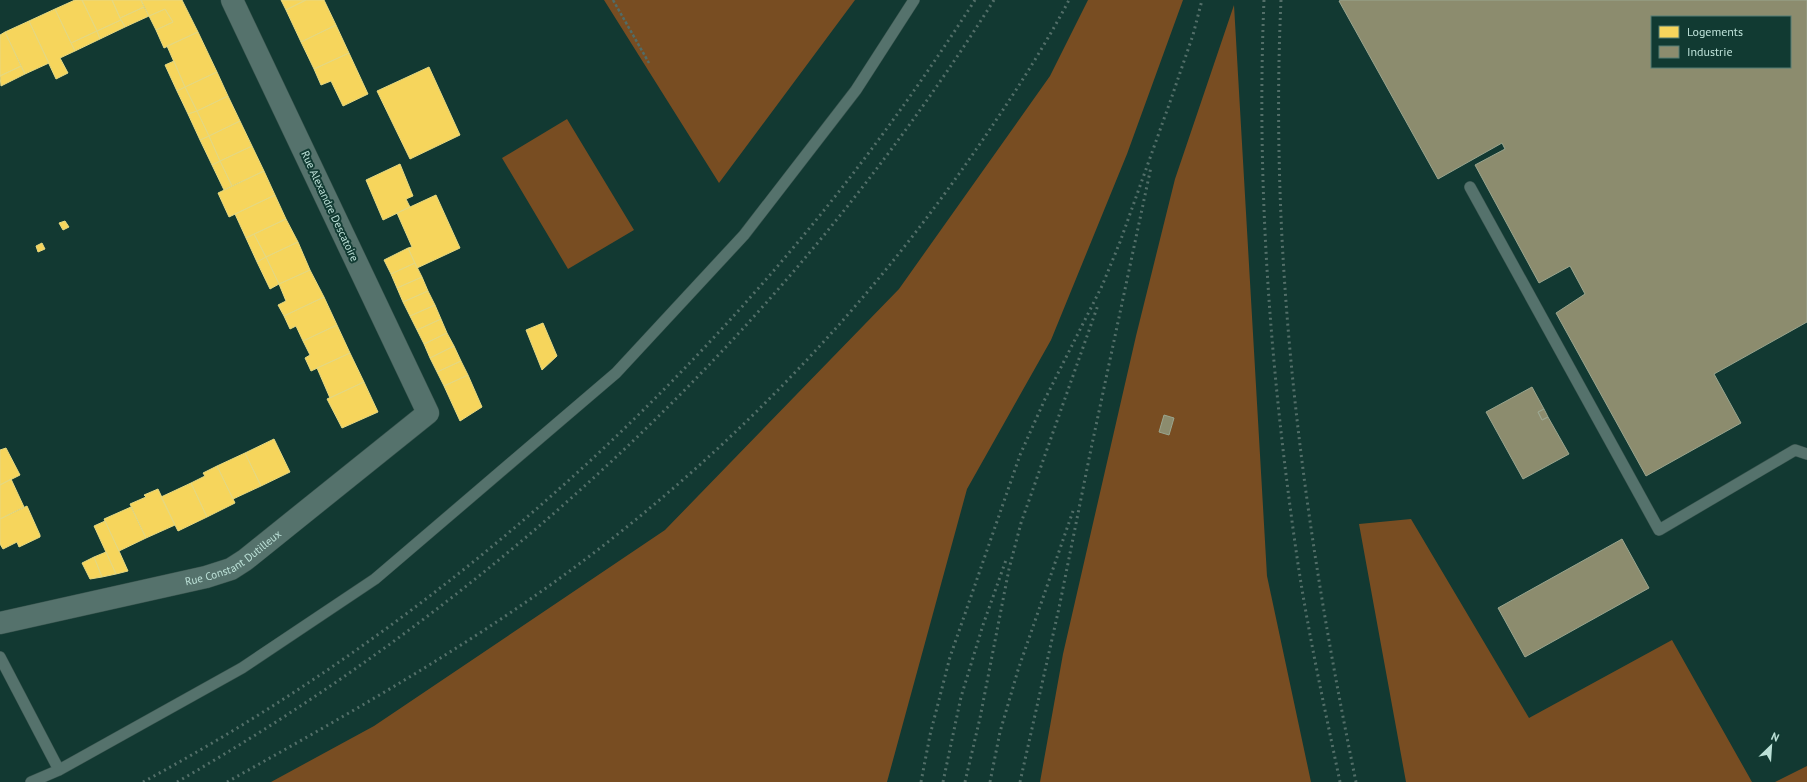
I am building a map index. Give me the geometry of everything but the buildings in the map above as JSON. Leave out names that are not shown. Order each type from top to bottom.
[{"type":"street","name":"Rue Alexandre Descatoire","points":[[232,0],[428,413]]},
{"type":"street","name":"Rue Constant Dutilleux","points":[[0,623],[206,577],[231,569],[245,560],[428,413]]},
{"type":"lane","points":[[31,782],[59,770],[242,668],[375,579],[616,373],[744,235],[856,90],[914,0]]},
{"type":"lane","points":[[1470,187],[1659,530],[1795,450],[1807,454]]},
{"type":"lane","points":[[0,656],[59,770]]},
{"type":"path","points":[[613,0],[649,63]]},
{"type":"shaded area","points":[[604,0],[855,0],[719,183]]},
{"type":"shaded area","points":[[1088,0],[1183,0],[1127,154],[1051,340],[967,489],[887,782],[271,782],[374,726],[665,530],[899,289],[1050,76]]},
{"type":"shaded area","points":[[1234,5],[1267,576],[1311,782],[1040,782],[1063,654],[1136,336],[1175,179]]},
{"type":"shaded area","points":[[567,119],[634,230],[568,269],[502,158]]},
{"type":"shaded area","points":[[1411,519],[1529,718],[1672,640],[1752,782],[1406,782],[1359,524]]},
{"type":"shaded area","points":[[1807,766],[1807,782],[1775,782]]},
{"type":"railway","points":[[143,782],[244,724],[342,660],[436,591],[527,517],[613,439],[696,356],[774,270],[848,180],[881,136],[929,69],[975,0]]},
{"type":"railway","points":[[177,782],[299,707],[416,625],[527,536],[633,441],[733,339],[827,232],[914,119],[994,0]]},
{"type":"railway","points":[[227,782],[420,671],[514,610],[604,545],[656,503],[705,460],[753,415],[844,320],[927,218],[966,164],[1020,84],[1069,0]]},
{"type":"railway","points":[[921,782],[930,735],[950,657],[1020,455],[1045,399],[1102,286],[1120,242],[1193,35],[1202,0]]},
{"type":"railway","points":[[1264,0],[1262,141],[1264,212],[1273,353],[1288,494],[1302,591],[1340,782]]},
{"type":"railway","points":[[1281,0],[1279,98],[1280,197],[1285,295],[1294,393],[1320,588],[1356,782]]},
{"type":"railway","points":[[1020,782],[1059,608],[1151,167]]},
{"type":"railway","points":[[965,782],[980,718],[1009,569],[1021,523],[1098,305]]},
{"type":"railway","points":[[990,782],[1000,732],[1018,670],[1073,511]]},
{"type":"railway","points":[[943,782],[961,697],[983,625],[1006,560]]}]
